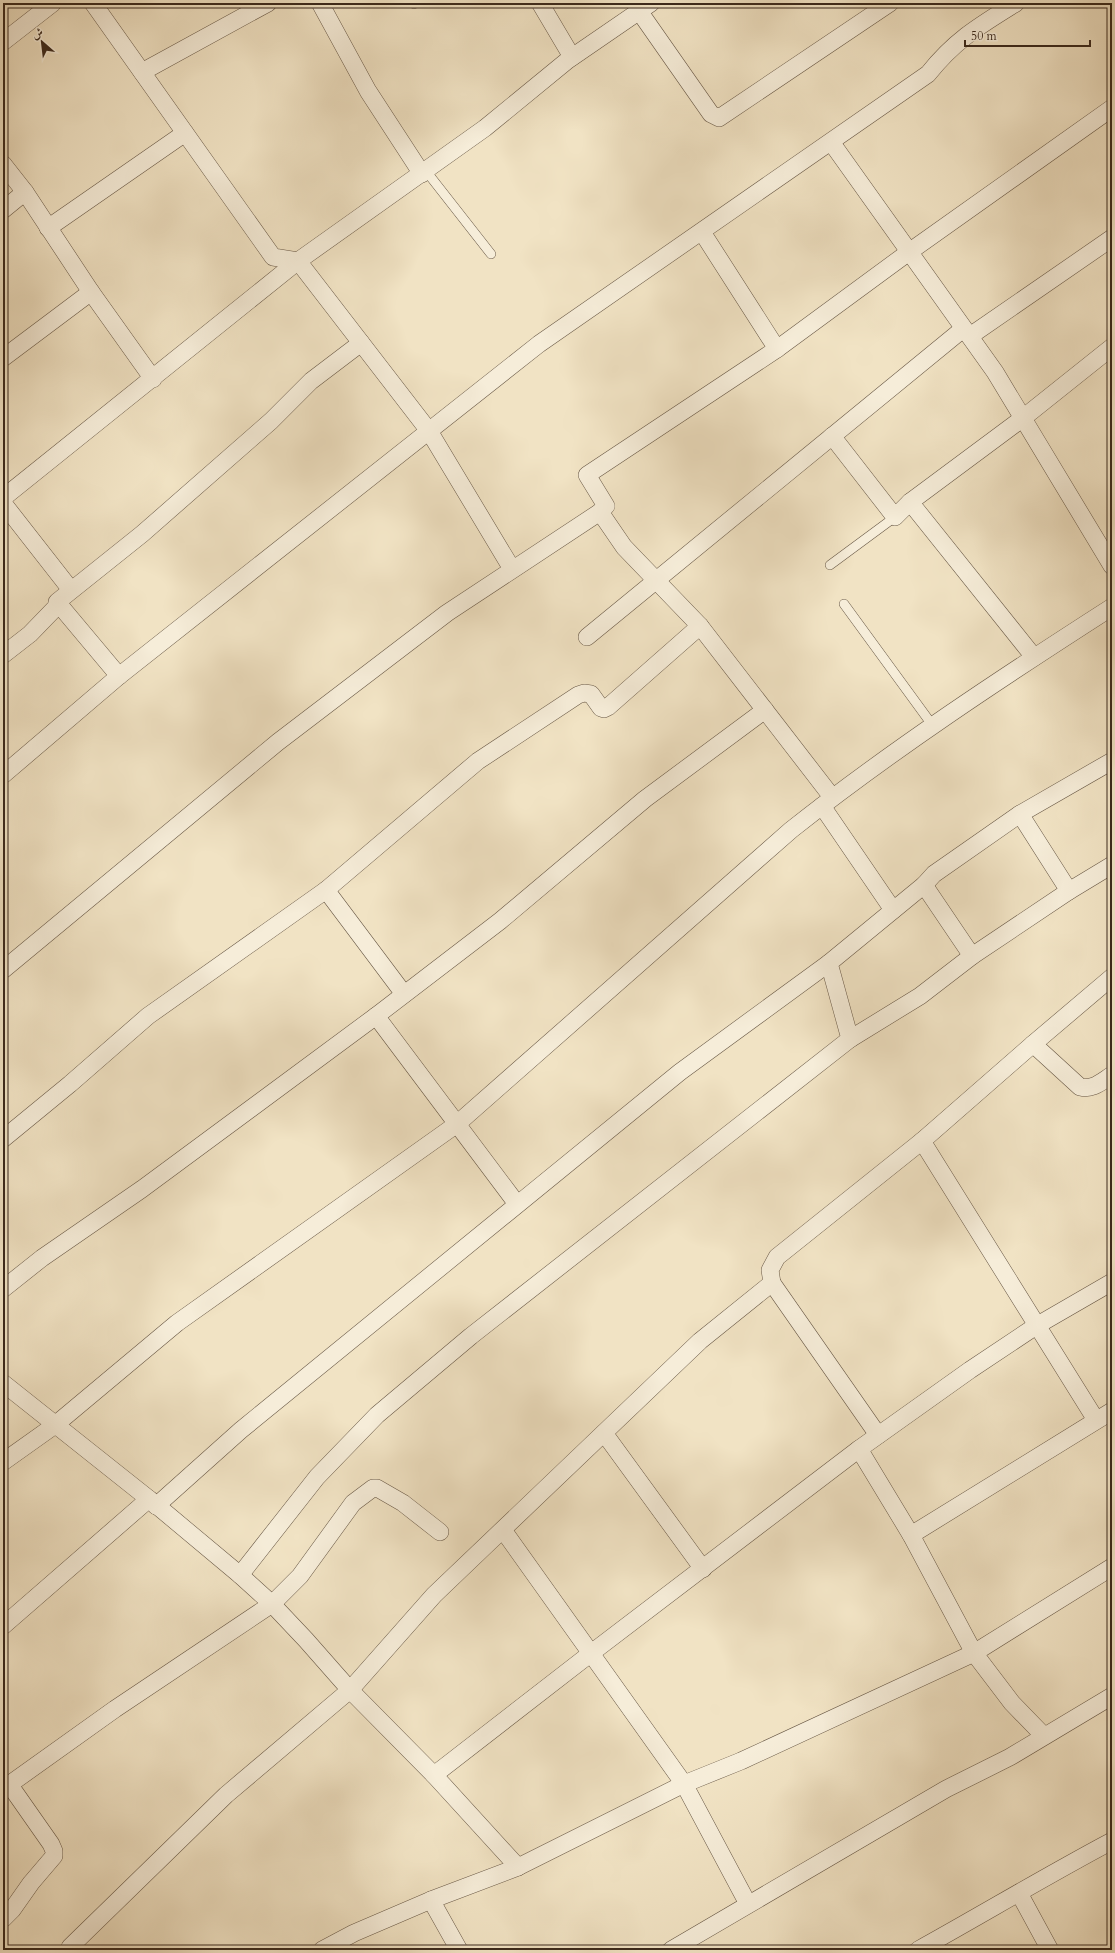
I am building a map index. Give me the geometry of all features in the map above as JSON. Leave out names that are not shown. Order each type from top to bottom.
[{"type":"street","points":[[3,42],[53,3]]},
{"type":"street","points":[[93,3],[273,257],[298,261],[429,430],[512,569]]},
{"type":"street","points":[[142,72],[268,3]]},
{"type":"street","points":[[320,3],[368,91],[424,172]]},
{"type":"street","points":[[540,3],[572,57]]},
{"type":"street","points":[[3,498],[298,261],[485,128],[572,57],[645,7],[711,114],[719,118],[890,3]]},
{"type":"street","points":[[3,775],[119,676],[429,430],[540,344],[928,74],[943,56],[970,31],[1016,3]]},
{"type":"street","points":[[3,970],[262,754],[447,613],[600,512],[606,506],[587,475],[777,349],[909,252],[1112,108]]},
{"type":"street","points":[[48,228],[186,133]]},
{"type":"street","points":[[831,142],[967,332],[1108,548],[1112,566]]},
{"type":"street","points":[[3,164],[25,192],[91,292],[153,379]]},
{"type":"street","points":[[3,210],[25,192]]},
{"type":"street","points":[[702,232],[777,349]]},
{"type":"street","points":[[587,637],[832,436],[967,332],[1112,238]]},
{"type":"street","points":[[3,358],[91,292]]},
{"type":"street","points":[[3,655],[30,634],[59,604],[57,602],[142,534],[265,426],[311,381],[361,343]]},
{"type":"street","points":[[832,436],[895,517],[910,502],[1023,418],[1112,347]]},
{"type":"street","points":[[910,502],[1034,657]]},
{"type":"street","points":[[3,503],[71,590]]},
{"type":"street","points":[[600,512],[624,547],[700,626],[765,710],[827,801],[893,910]]},
{"type":"street","points":[[59,604],[119,676]]},
{"type":"street","points":[[3,1462],[55,1425],[177,1323],[458,1124],[791,830],[827,801],[1034,657],[1112,607]]},
{"type":"street","points":[[3,1139],[70,1084],[148,1016],[326,890],[478,761],[578,695],[584,693],[591,694],[601,708],[604,709],[608,707],[700,626]]},
{"type":"street","points":[[3,1289],[42,1258],[148,1184],[376,1016],[500,922],[645,799],[765,710]]},
{"type":"street","points":[[3,1626],[680,1072],[828,963],[924,886],[934,874],[1020,814],[1112,761]]},
{"type":"street","points":[[1020,814],[1069,891]]},
{"type":"street","points":[[240,1575],[317,1477],[378,1415],[471,1336],[850,1038],[920,996],[972,956],[1069,891],[1112,865]]},
{"type":"street","points":[[924,886],[972,956]]},
{"type":"street","points":[[326,890],[404,994]]},
{"type":"street","points":[[828,963],[850,1038]]},
{"type":"street","points":[[878,1435],[772,1283],[770,1270],[777,1257],[922,1142],[1033,1044],[1112,977]]},
{"type":"street","points":[[376,1016],[517,1204]]},
{"type":"street","points":[[1033,1044],[1080,1087],[1087,1088],[1095,1086],[1112,1075]]},
{"type":"street","points":[[922,1142],[1096,1420]]},
{"type":"street","points":[[434,1775],[590,1654],[878,1435],[970,1370],[1036,1326],[1112,1282]]},
{"type":"street","points":[[70,1947],[226,1795],[350,1690],[434,1595],[700,1341],[772,1283]]},
{"type":"street","points":[[3,1383],[153,1502],[272,1604],[350,1690],[434,1775],[518,1867]]},
{"type":"street","points":[[910,1535],[1112,1411]]},
{"type":"street","points":[[604,1433],[703,1569]]},
{"type":"street","points":[[859,1449],[910,1535],[974,1653],[1012,1703],[1043,1736]]},
{"type":"street","points":[[3,1919],[12,1910],[31,1883],[54,1856],[54,1851],[51,1844],[6,1786],[115,1709],[272,1604],[300,1576],[353,1503],[372,1488],[377,1488],[403,1503],[440,1532]]},
{"type":"street","points":[[503,1530],[684,1784],[748,1904]]},
{"type":"street","points":[[322,1950],[354,1933],[431,1900],[518,1867],[684,1784],[741,1761],[974,1653],[1112,1567]]},
{"type":"street","points":[[670,1950],[695,1944],[748,1904],[946,1789],[1010,1757],[1112,1696]]},
{"type":"street","points":[[918,1950],[1038,1881],[1112,1841]]},
{"type":"street","points":[[1019,1893],[1050,1950]]},
{"type":"street","points":[[431,1900],[460,1950]]},
{"type":"lane","points":[[424,172],[491,254]]},
{"type":"lane","points":[[830,565],[895,517]]},
{"type":"lane","points":[[844,604],[933,726]]}]
